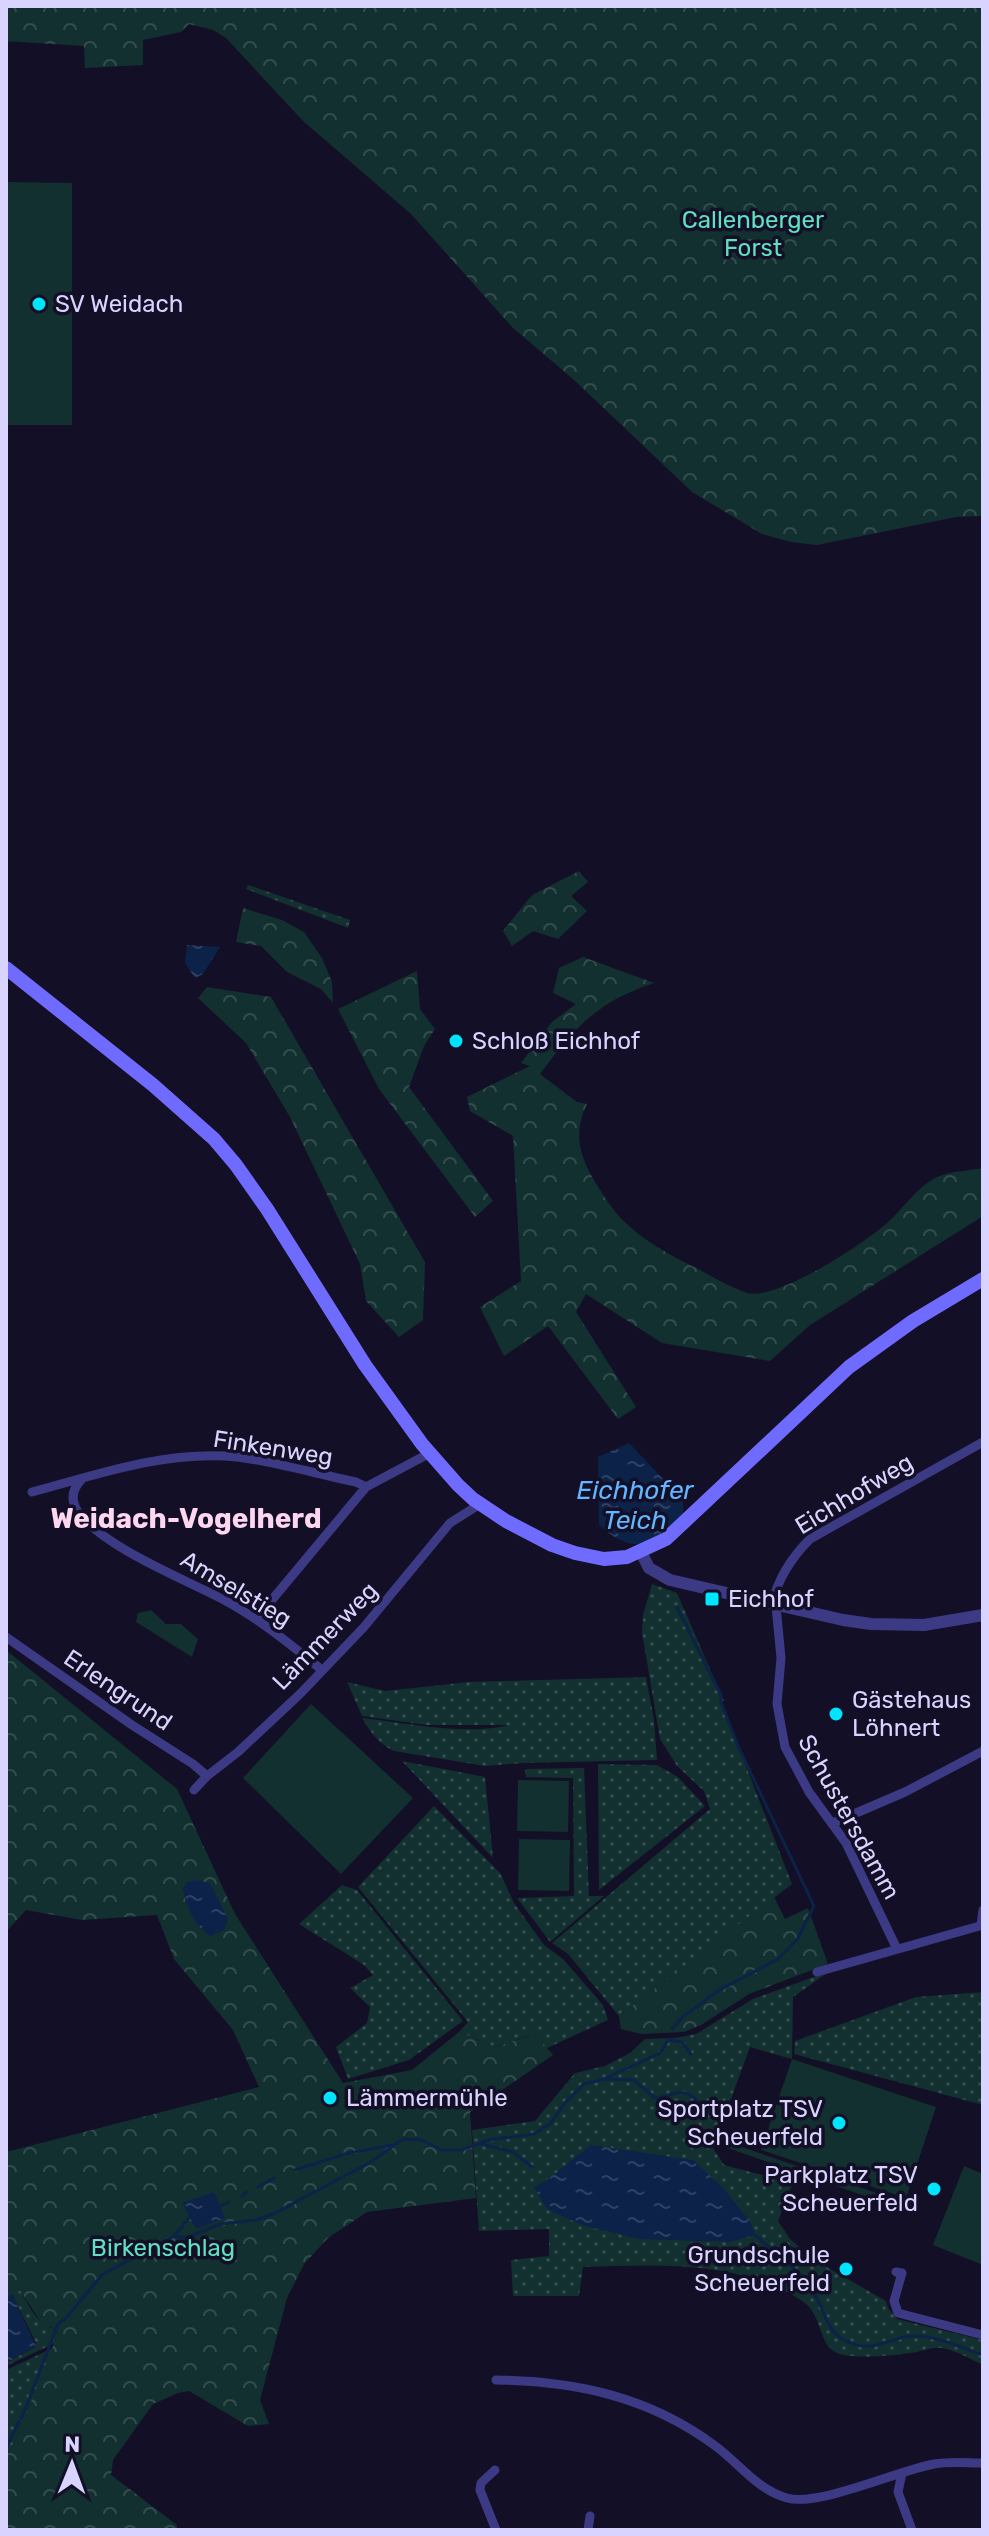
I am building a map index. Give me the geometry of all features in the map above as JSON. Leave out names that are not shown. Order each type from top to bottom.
[{"type":"main road","points":[[6,968],[153,1085],[214,1139],[267,1209],[337,1323],[430,1453],[480,1504],[532,1536],[575,1553],[611,1559],[641,1552],[666,1539],[835,1379],[880,1343],[983,1279]]},
{"type":"street","name":"Eichhofweg","points":[[774,1605],[783,1573],[794,1554],[810,1539],[983,1442]]},
{"type":"street","points":[[256,1619],[366,1487],[430,1453]]},
{"type":"street","name":"Finkenweg","points":[[32,1492],[148,1461],[227,1456],[356,1482],[366,1487]]},
{"type":"street","name":"Amselstieg","points":[[82,1479],[75,1486],[73,1498],[75,1506],[87,1521],[126,1549],[256,1619],[322,1670]]},
{"type":"street","name":"Lämmerweg","points":[[194,1790],[322,1670],[392,1595],[450,1523],[480,1504]]},
{"type":"street","points":[[641,1552],[649,1568],[670,1580],[843,1620],[884,1625],[924,1625],[983,1615]]},
{"type":"street","name":"Schustersdamm","points":[[774,1605],[781,1640],[777,1704],[782,1734],[796,1771],[846,1843],[897,1949]]},
{"type":"street","name":"Erlengrund","points":[[6,1637],[207,1776]]},
{"type":"street","points":[[833,1823],[905,1792],[983,1751]]},
{"type":"street","points":[[817,1972],[982,1925],[983,1910]]},
{"type":"street","points":[[896,2272],[902,2273],[894,2301],[898,2313],[983,2335]]},
{"type":"street","points":[[496,2380],[571,2384],[635,2401],[687,2426],[716,2446],[769,2492],[788,2499],[824,2495],[932,2464],[983,2463]]},
{"type":"street","points":[[495,2470],[481,2483],[480,2490],[496,2530]]},
{"type":"street","points":[[902,2473],[898,2492],[912,2530]]},
{"type":"street","points":[[588,2530],[590,2516]]},
{"type":"green space","name":"Callenberger Forst","points":[[6,6],[983,6],[983,516],[956,517],[817,545],[762,534],[692,492],[573,379],[513,328],[411,214],[303,121],[226,38],[213,30],[189,24],[181,32],[143,40],[143,65],[85,68],[84,46],[6,41]]},
{"type":"green space","name":"SV Weidach","points":[[6,182],[72,183],[72,425],[6,425]]},
{"type":"green space","points":[[579,871],[588,882],[571,896],[587,911],[558,939],[533,931],[512,946],[503,931],[532,895]]},
{"type":"green space","points":[[248,885],[350,920],[348,928],[246,889]]},
{"type":"green space","points":[[243,908],[282,920],[304,932],[322,958],[332,982],[333,1003],[321,989],[287,972],[261,946],[236,942]]},
{"type":"green space","points":[[583,957],[654,983],[617,998],[589,1018],[540,1074],[577,1102],[587,1104],[579,1130],[586,1165],[614,1210],[633,1230],[656,1246],[733,1287],[747,1293],[761,1293],[798,1280],[859,1244],[886,1224],[922,1187],[940,1176],[983,1168],[983,1216],[810,1325],[770,1361],[662,1343],[586,1294],[576,1312],[636,1407],[618,1419],[548,1326],[504,1356],[480,1307],[521,1281],[513,1136],[470,1111],[467,1097],[530,1066],[521,1063],[552,1022],[576,1004],[553,993],[559,968]]},
{"type":"green space","points":[[417,971],[420,1009],[435,1029],[424,1046],[409,1087],[493,1201],[475,1217],[379,1089],[338,1009]]},
{"type":"green space","points":[[207,987],[271,997],[425,1262],[423,1320],[399,1337],[366,1301],[360,1264],[290,1117],[246,1043],[198,998]]},
{"type":"green space","points":[[652,1584],[677,1593],[724,1701],[721,1702],[792,1884],[619,2016],[568,1954],[552,1943],[710,1809],[704,1791],[677,1766],[660,1739],[642,1632],[643,1615]]},
{"type":"green space","points":[[151,1610],[166,1624],[181,1624],[198,1639],[192,1657],[136,1622],[138,1613]]},
{"type":"green space","name":"Birkenschlag","points":[[6,1650],[177,1789],[235,1914],[343,2083],[412,2070],[459,2032],[495,2047],[535,2034],[553,2055],[470,2112],[476,2198],[367,2212],[328,2238],[304,2264],[287,2298],[260,2400],[269,2424],[248,2426],[189,2391],[153,2404],[113,2460],[111,2475],[177,2525],[177,2530],[6,2530],[6,2455],[16,2439],[58,2333],[56,2329],[42,2324],[20,2290],[6,2299],[6,2152],[259,2087],[233,2030],[174,1959],[157,1915],[82,1920],[26,1910],[6,1932]]},
{"type":"green space","points":[[646,1677],[657,1760],[485,1766],[394,1751],[376,1738],[362,1718],[456,1729],[509,1725],[426,1725],[362,1716],[347,1682],[385,1691],[469,1682]]},
{"type":"green space","points":[[311,1704],[413,1798],[341,1874],[243,1778]]},
{"type":"green space","points":[[402,1761],[485,1777],[493,1858]]},
{"type":"green space","points":[[598,1764],[657,1765],[678,1777],[705,1806],[599,1890]]},
{"type":"green space","points":[[584,1768],[589,1896],[604,1896],[550,1942],[517,1898],[574,1896],[573,1778],[526,1777],[525,1769]]},
{"type":"green space","points":[[518,1780],[569,1781],[568,1832],[517,1831]]},
{"type":"green space","points":[[434,1806],[500,1873],[514,1903],[544,1945],[563,1959],[603,2005],[608,2020],[547,2048],[534,2034],[495,2047],[459,2032],[468,2022],[358,1887]]},
{"type":"green space","points":[[519,1839],[570,1840],[569,1891],[518,1890]]},
{"type":"green space","points":[[342,1885],[357,1890],[463,2021],[409,2060],[348,2079],[336,2047],[367,2023],[370,2007],[350,1988],[373,1975],[364,1965],[299,1924]]},
{"type":"green space","points":[[774,1897],[785,1919],[808,1908],[828,1964],[749,1994],[701,2025],[684,2032],[641,2034],[621,2029],[619,2016]]},
{"type":"green space","points":[[830,1971],[793,1997],[792,2059],[750,2047],[713,2148],[724,2165],[793,2183],[778,2221],[790,2239],[816,2261],[886,2301],[897,2319],[983,2340],[981,2364],[941,2348],[870,2357],[835,2352],[824,2340],[810,2307],[802,2301],[777,2287],[724,2271],[667,2266],[583,2267],[579,2296],[513,2296],[511,2260],[549,2256],[549,2229],[479,2231],[472,2130],[535,2121],[575,2073],[605,2066],[630,2053],[645,2039],[696,2034],[753,1999]]},
{"type":"green space","points":[[983,1992],[983,2105],[794,2054],[795,2041],[916,1997]]},
{"type":"green space","points":[[792,2059],[936,2107],[906,2198],[761,2150]]},
{"type":"green space","points":[[727,2142],[897,2200],[896,2207],[725,2147]]},
{"type":"green space","points":[[964,2166],[983,2174],[983,2265],[933,2245]]},
{"type":"green space","points":[[20,2290],[39,2319],[58,2333],[55,2343],[6,2366],[6,2363],[35,2347],[36,2343],[12,2294]]},
{"type":"green space","points":[[53,2348],[16,2439],[6,2455],[6,2370]]},
{"type":"water","points":[[187,945],[220,947],[203,974],[195,978],[185,963]]},
{"type":"water","name":"Eichhofer Teich","points":[[629,1443],[683,1500],[683,1516],[651,1540],[633,1544],[599,1525],[598,1457]]},
{"type":"water","points":[[195,1880],[210,1883],[228,1919],[224,1930],[211,1936],[196,1923],[186,1901],[183,1888]]},
{"type":"water","points":[[591,2145],[693,2160],[723,2188],[750,2221],[755,2235],[730,2242],[639,2239],[585,2226],[548,2210],[534,2188]]},
{"type":"water","points":[[214,2192],[225,2218],[196,2229],[182,2203]]},
{"type":"water","points":[[12,2294],[36,2346],[6,2363],[6,2299]]},
{"type":"waterway","points":[[672,2029],[716,1992],[778,1959],[797,1940],[814,1906],[738,1746],[721,1695],[677,1607]]},
{"type":"waterway","points":[[174,2236],[186,2238],[220,2224],[257,2220],[275,2213],[369,2163],[403,2139],[421,2140],[442,2150],[461,2150],[488,2140],[534,2134],[550,2124],[584,2084],[604,2079],[660,2053],[669,2039]]},
{"type":"waterway","points":[[670,2040],[682,2042],[691,2054]]},
{"type":"waterway","points":[[605,2079],[634,2080],[655,2098],[684,2093],[705,2106]]},
{"type":"waterway","points":[[481,2144],[513,2152],[532,2167]]},
{"type":"waterway","points":[[295,2170],[345,2154],[391,2145]]},
{"type":"waterway","points":[[258,2187],[274,2178]]},
{"type":"waterway","points":[[242,2196],[247,2192]]},
{"type":"waterway","points":[[220,2206],[229,2202]]},
{"type":"waterway","points":[[6,2448],[25,2410],[58,2324],[102,2275],[174,2236],[189,2218]]},
{"type":"waterway","points":[[754,2234],[806,2281],[833,2330],[844,2340],[872,2346],[905,2337],[923,2336],[980,2354]]},
{"type":"place","name":"SV Weidach","points":[[39,304]]},
{"type":"place","name":"Schloß Eichhof","points":[[456,1041]]},
{"type":"place","name":"Eichhof","points":[[712,1599]]},
{"type":"place","name":"Gästehaus Löhnert","points":[[836,1714]]},
{"type":"place","name":"Lämmermühle","points":[[330,2098]]},
{"type":"place","name":"Sportplatz TSV Scheuerfeld","points":[[839,2123]]},
{"type":"place","name":"Parkplatz TSV Scheuerfeld","points":[[934,2189]]},
{"type":"place","name":"Grundschule Scheuerfeld","points":[[846,2269]]},
{"type":"district","name":"Weidach-Vogelherd","points":[[186,1518]]}]
